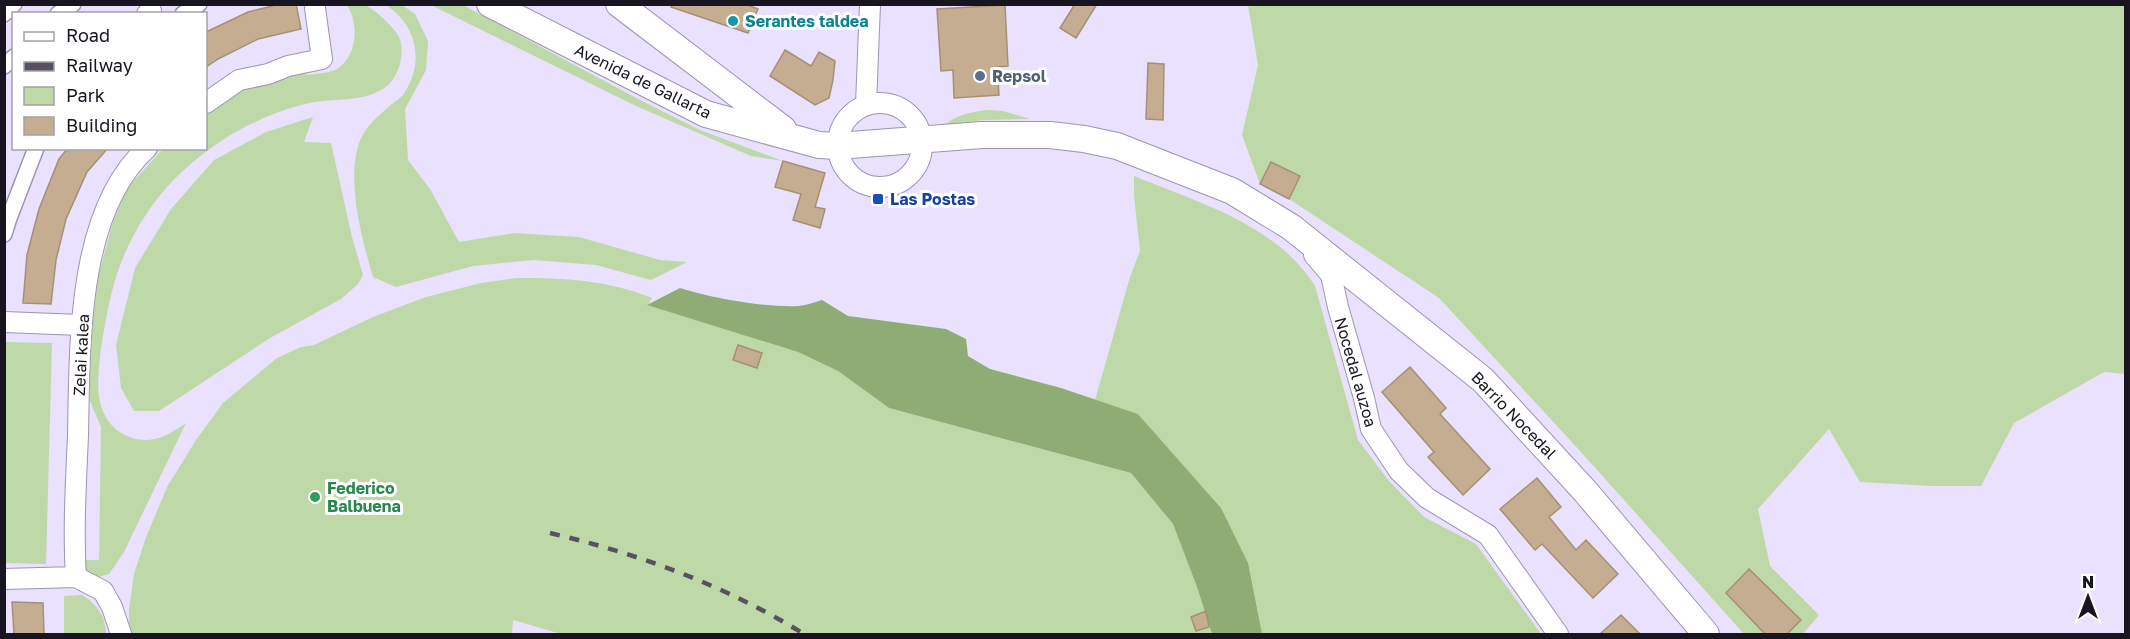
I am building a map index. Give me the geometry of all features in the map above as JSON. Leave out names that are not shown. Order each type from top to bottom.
[{"type":"street","points":[[4,14],[14,4]]},
{"type":"street","points":[[186,12],[199,4]]},
{"type":"street","name":"Avenida de Gallarta","points":[[490,4],[706,114],[819,145],[837,146],[922,140]]},
{"type":"street","points":[[619,4],[794,138]]},
{"type":"street","points":[[866,105],[870,4]]},
{"type":"street","points":[[207,102],[239,80],[322,59],[315,8]]},
{"type":"street","points":[[706,114],[715,76]]},
{"type":"street","points":[[878,102],[902,109],[916,122],[922,140],[921,156],[917,166],[908,177],[896,184],[883,187],[869,185],[852,176],[840,159],[837,146],[839,133],[845,120],[854,111],[878,102]]},
{"type":"street","name":"Barrio Nocedal","points":[[922,140],[993,135],[1050,135],[1117,146],[1232,190],[1292,227],[1483,380],[1585,491],[1706,634]]},
{"type":"street","points":[[4,234],[35,150]]},
{"type":"street","name":"Zelai kalea","points":[[76,577],[81,325],[87,283],[103,217],[113,194],[131,163],[145,150]]},
{"type":"street","name":"Nocedal auzoa","points":[[1292,227],[1331,275],[1371,429],[1399,471],[1427,498],[1488,535],[1558,634]]},
{"type":"street","points":[[4,322],[81,325]]},
{"type":"street","points":[[4,579],[76,577],[103,591],[112,607],[121,634]]},
{"type":"green space","points":[[347,5],[368,6],[398,35],[402,54],[399,68],[392,81],[379,91],[359,98],[315,102],[285,110],[226,138],[175,178],[154,202],[127,248],[115,280],[100,355],[98,390],[103,412],[108,421],[123,434],[142,440],[162,437],[186,423],[124,552],[109,574],[95,578],[84,571],[83,560],[99,560],[101,427],[90,401],[90,349],[98,277],[113,222],[127,188],[162,150],[207,150],[207,111],[246,87],[305,71],[306,75],[328,72],[343,64],[352,49],[354,40],[355,30]]},
{"type":"green space","points":[[386,5],[402,5],[415,14],[428,41],[426,70],[405,109],[408,160],[430,189],[459,242],[514,233],[579,237],[660,260],[687,262],[651,280],[596,265],[534,260],[473,266],[396,287],[373,277],[357,212],[355,161],[358,146],[367,128],[405,92],[415,68],[416,56],[410,33],[396,13]]},
{"type":"green space","points":[[431,5],[463,5],[700,130],[783,161],[751,156],[636,106]]},
{"type":"green space","points":[[1248,5],[2125,5],[2125,374],[2104,372],[2014,423],[1981,486],[1860,482],[1829,429],[1758,509],[1770,566],[1819,615],[1803,634],[1744,634],[1439,298],[1289,199],[1300,176],[1271,162],[1260,184],[1242,135],[1258,65]]},
{"type":"green space","points":[[988,110],[1003,111],[1030,119],[984,120],[945,125],[965,114]]},
{"type":"green space","points":[[313,117],[304,142],[331,143],[363,275],[358,284],[341,299],[270,338],[159,411],[134,411],[121,388],[116,345],[135,268],[171,209],[214,160],[266,132]]},
{"type":"green space","points":[[1134,176],[1234,218],[1258,231],[1299,265],[1315,286],[1358,440],[1389,481],[1424,517],[1476,544],[1541,634],[1262,634],[1221,508],[1138,414],[1095,400],[1130,277],[1140,251]]},
{"type":"green space","points":[[517,278],[586,281],[635,292],[652,298],[648,305],[798,352],[838,371],[889,408],[1131,473],[1173,524],[1212,634],[561,634],[513,620],[512,634],[129,634],[129,609],[134,574],[145,540],[167,487],[196,440],[223,403],[277,358],[301,347],[314,345],[373,317],[426,297],[481,283]]},
{"type":"green space","points":[[680,288],[723,299],[756,304],[799,306],[822,300],[848,316],[946,329],[966,339],[968,356],[990,369],[1061,388],[1138,414],[1221,508],[1248,563],[1262,634],[1212,634],[1173,524],[1131,473],[889,408],[838,371],[798,352],[647,305]]},
{"type":"green space","points":[[5,342],[52,343],[46,564],[5,563]]},
{"type":"green space","points":[[82,595],[100,612],[106,634],[64,634],[64,596]]},
{"type":"building","points":[[280,4],[296,4],[301,29],[258,39],[207,66],[207,32],[248,12]]},
{"type":"building","name":"Serantes taldea","points":[[672,4],[745,4],[758,9],[748,33],[671,7]]},
{"type":"building","points":[[1075,4],[1097,4],[1076,38],[1060,28]]},
{"type":"building","points":[[1005,5],[1008,66],[997,67],[999,95],[954,98],[953,70],[941,71],[937,9]]},
{"type":"building","points":[[785,50],[811,66],[819,52],[835,61],[829,98],[815,105],[770,76]]},
{"type":"building","points":[[1148,63],[1164,64],[1163,120],[1146,119]]},
{"type":"building","points":[[66,150],[106,150],[87,172],[66,219],[56,260],[51,304],[23,303],[27,255],[39,209],[59,159]]},
{"type":"building","points":[[783,161],[825,173],[815,207],[825,209],[820,228],[793,220],[801,194],[775,187]]},
{"type":"building","points":[[1271,162],[1300,176],[1289,199],[1260,184]]},
{"type":"building","points":[[738,345],[762,353],[757,368],[733,360]]},
{"type":"building","points":[[1410,367],[1446,408],[1440,414],[1490,469],[1463,495],[1428,457],[1434,452],[1382,392]]},
{"type":"building","points":[[1537,478],[1561,507],[1549,517],[1576,550],[1586,540],[1618,574],[1593,598],[1542,544],[1535,550],[1500,509]]},
{"type":"building","points":[[1749,569],[1801,620],[1787,634],[1765,634],[1726,593]]},
{"type":"building","points":[[12,602],[43,603],[44,634],[14,634]]},
{"type":"building","points":[[1206,611],[1209,627],[1196,631],[1191,617]]},
{"type":"building","points":[[1621,615],[1640,634],[1600,634]]},
{"type":"railway","points":[[550,533],[584,541],[682,573],[744,601],[804,634]]},
{"type":"place","name":"Serantes taldea","points":[[733,21]]},
{"type":"place","name":"Repsol","points":[[980,76]]},
{"type":"place","name":"Las Postas","points":[[878,199]]},
{"type":"place","name":"Federico Balbuena","points":[[315,497]]}]
